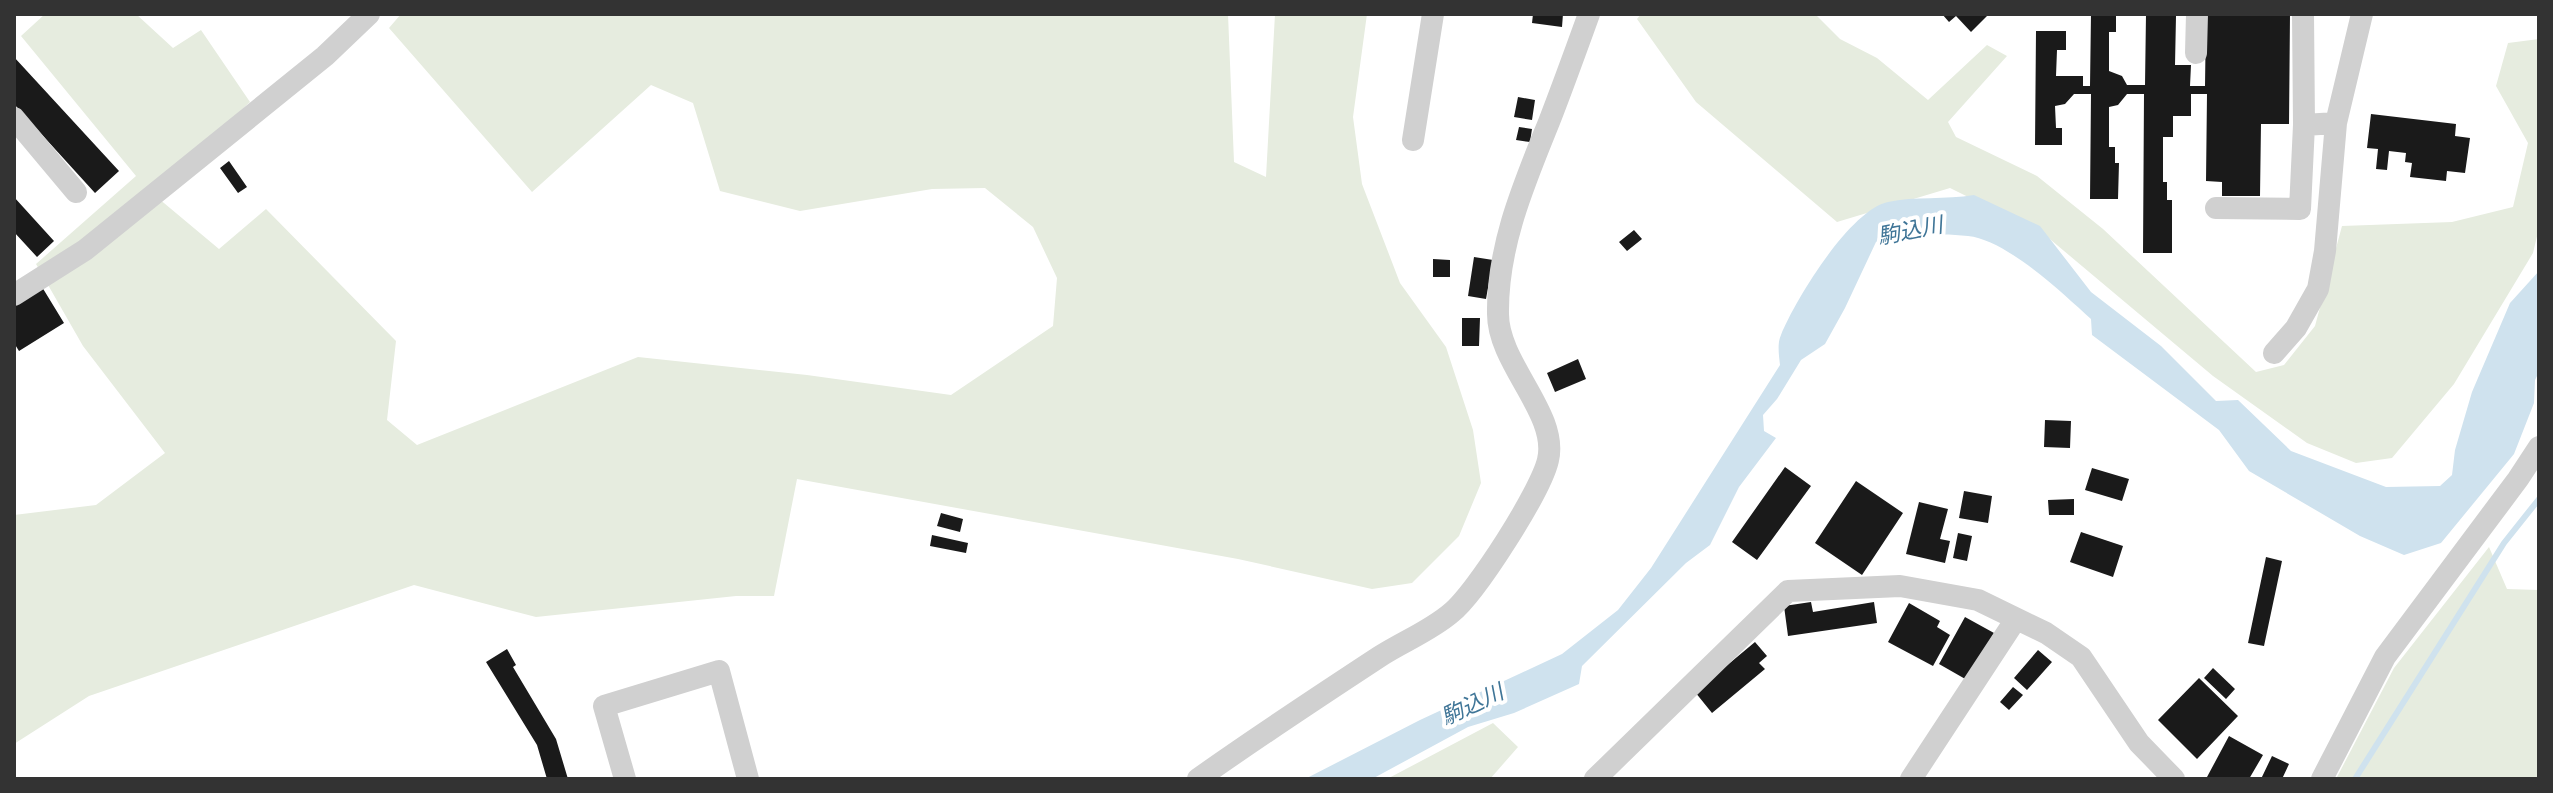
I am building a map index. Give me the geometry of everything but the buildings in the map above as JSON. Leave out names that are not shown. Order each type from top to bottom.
[{"type":"street","points":[[14,295],[85,250],[325,56],[369,14]]},
{"type":"street","points":[[1413,140],[1433,14]]},
{"type":"street","points":[[1198,779],[1383,654],[1450,615],[1466,600],[1495,559],[1532,493],[1548,460],[1548,440],[1538,404],[1503,344],[1498,316],[1502,264],[1514,210],[1589,14]]},
{"type":"street","points":[[2196,53],[2197,14]]},
{"type":"street","points":[[2216,208],[2300,209],[2304,125],[2303,14]]},
{"type":"street","points":[[2274,353],[2296,328],[2318,289],[2325,251],[2336,123],[2362,14]]},
{"type":"street","points":[[14,118],[76,192]]},
{"type":"street","points":[[2304,125],[2336,123]]},
{"type":"street","points":[[2322,779],[2385,657],[2539,447]]},
{"type":"street","points":[[1595,779],[1788,591],[1900,586],[1978,600],[2046,633],[2081,657],[2139,743],[2174,779]]},
{"type":"street","points":[[1911,779],[2016,619]]},
{"type":"street","points":[[625,779],[604,706],[719,671],[748,779]]},
{"type":"shaded area","points":[[45,14],[136,14],[173,48],[201,30],[250,102],[152,193],[219,249],[266,209],[396,341],[387,420],[417,445],[638,357],[807,375],[951,395],[1053,326],[1057,278],[1033,227],[985,188],[932,189],[800,211],[720,191],[693,103],[651,85],[532,192],[389,28],[401,14],[1228,14],[1234,162],[1266,177],[1275,14],[1367,14],[1353,117],[1362,184],[1400,283],[1446,347],[1473,430],[1481,483],[1459,536],[1412,583],[1372,589],[1238,559],[797,479],[774,596],[736,596],[536,617],[414,585],[89,696],[14,744],[14,515],[96,505],[165,453],[83,346],[36,264],[136,176],[21,36]]},
{"type":"shaded area","points":[[1641,14],[1815,14],[1840,39],[1877,58],[1928,100],[1987,45],[2007,56],[1948,122],[1956,137],[2037,176],[2103,229],[2256,372],[2284,365],[2315,326],[2342,226],[2452,222],[2513,207],[2528,143],[2496,86],[2508,43],[2539,39],[2539,228],[2533,253],[2454,384],[2392,458],[2356,463],[2307,443],[2213,376],[2045,235],[1950,188],[1837,222],[1696,102],[1637,19]]},
{"type":"shaded area","points":[[2489,547],[2507,589],[2539,590],[2539,779],[2336,779],[2394,668]]},
{"type":"shaded area","points":[[1493,723],[1518,747],[1490,779],[1387,779]]},
{"type":"water","name":"駒込川","points":[[1974,195],[2040,226],[2091,292],[2161,346],[2216,401],[2238,400],[2291,451],[2386,487],[2440,486],[2452,475],[2455,450],[2472,392],[2510,303],[2539,271],[2539,372],[2535,380],[2534,403],[2514,454],[2441,543],[2404,555],[2360,536],[2249,471],[2219,430],[2092,335],[2091,319],[2033,269],[2000,247],[1957,235],[1922,235],[1876,242],[1825,344],[1801,360],[1777,399],[1763,415],[1764,431],[1776,438],[1739,487],[1710,545],[1686,563],[1582,666],[1579,684],[1514,713],[1468,727],[1372,779],[1305,779],[1420,720],[1562,654],[1618,610],[1651,568],[1780,365],[1779,342],[1788,320],[1841,238],[1857,221],[1888,202]]},
{"type":"waterway","points":[[2355,779],[2504,543],[2539,499]]}]
